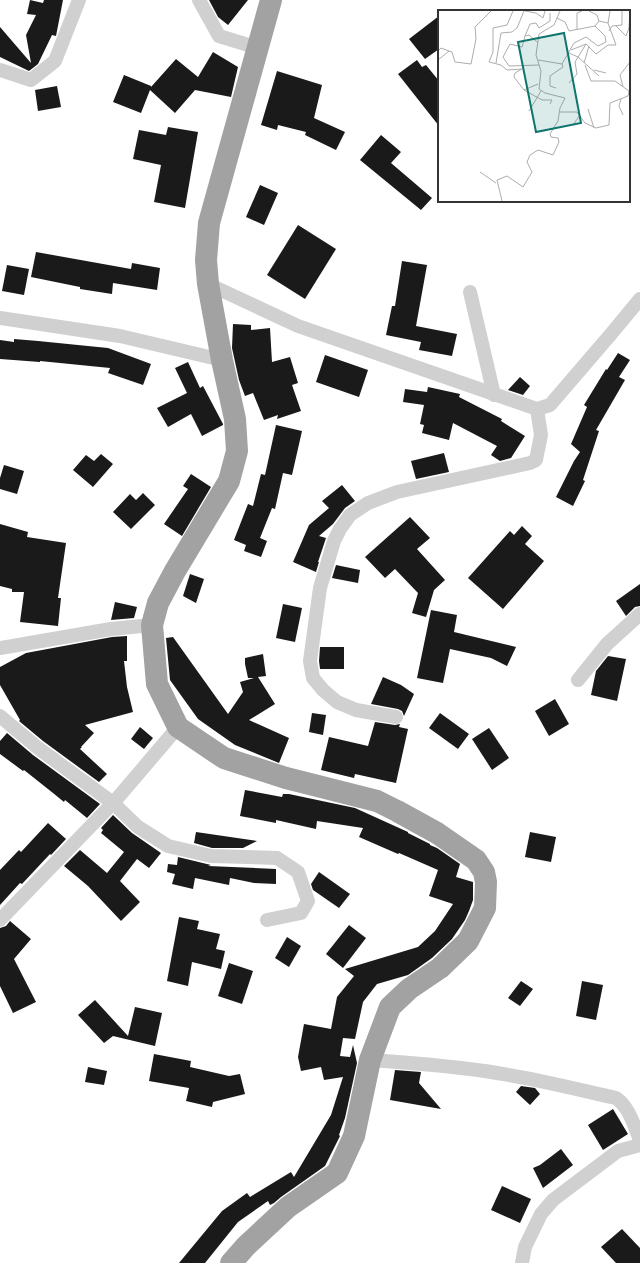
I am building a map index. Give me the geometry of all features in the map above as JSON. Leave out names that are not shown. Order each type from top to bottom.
[{"type":"highway","points":[[231,1263],[246,1246],[288,1207],[337,1173],[354,1136],[370,1060],[390,1007],[409,989],[440,968],[468,941],[485,908],[486,882],[484,872],[476,860],[430,830],[384,804],[286,778],[224,758],[178,727],[157,684],[152,625],[158,603],[175,571],[229,480],[236,451],[235,419],[208,284],[206,260],[209,224],[271,0]]},
{"type":"street","points":[[0,70],[31,80],[55,61],[79,0]]},
{"type":"street","points":[[199,0],[219,36],[258,48]]},
{"type":"street","points":[[208,284],[298,326],[537,410],[550,405],[640,300]]},
{"type":"street","points":[[470,292],[494,395]]},
{"type":"street","points":[[0,318],[120,336],[222,360]]},
{"type":"street","points":[[396,717],[356,710],[337,702],[313,678],[310,661],[320,588],[334,541],[350,514],[368,503],[397,492],[530,463],[536,460],[541,435],[537,410]]},
{"type":"street","points":[[578,680],[607,644],[640,614]]},
{"type":"street","points":[[0,648],[110,629],[152,625]]},
{"type":"street","points":[[0,716],[38,748],[113,803],[138,827],[168,846],[211,856],[277,858],[298,872],[308,901],[301,913],[267,920]]},
{"type":"street","points":[[0,920],[113,803],[178,727]]},
{"type":"street","points":[[370,1060],[416,1063],[495,1072],[616,1098],[622,1102],[627,1109],[640,1140]]},
{"type":"street","points":[[522,1263],[525,1248],[541,1214],[553,1200],[618,1151],[640,1145]]},
{"type":"building","points":[[30,0],[43,3],[44,0],[63,0],[56,36],[52,35],[38,64],[29,71],[0,57],[0,27],[31,63],[26,35],[36,15],[27,14]]},
{"type":"building","points":[[209,0],[248,0],[228,25],[218,17]]},
{"type":"building","points":[[438,17],[438,50],[425,59],[409,39]]},
{"type":"building","points":[[213,52],[238,67],[231,97],[195,90],[175,113],[150,90],[141,113],[113,102],[124,75],[151,87],[176,59],[198,77]]},
{"type":"building","points":[[417,60],[422,67],[426,65],[438,80],[438,125],[398,74]]},
{"type":"building","points":[[277,71],[322,85],[314,118],[345,132],[336,150],[305,135],[306,132],[278,125],[277,130],[261,125]]},
{"type":"building","points":[[57,86],[61,107],[38,111],[35,90]]},
{"type":"building","points":[[168,127],[198,132],[185,208],[154,202],[161,165],[133,159],[139,130],[166,135]]},
{"type":"building","points":[[381,135],[401,152],[391,163],[432,198],[421,210],[360,160]]},
{"type":"building","points":[[260,185],[278,193],[264,225],[246,217]]},
{"type":"building","points":[[298,225],[336,249],[305,299],[267,275]]},
{"type":"building","points":[[36,252],[131,269],[132,263],[160,268],[157,290],[113,283],[112,294],[80,289],[80,287],[31,277]]},
{"type":"building","points":[[402,261],[427,265],[416,326],[457,334],[452,356],[419,350],[421,342],[386,335],[392,306],[395,306]]},
{"type":"building","points":[[7,265],[29,269],[24,295],[2,291]]},
{"type":"building","points":[[233,324],[251,325],[251,330],[270,328],[272,362],[290,357],[298,383],[292,385],[301,411],[277,419],[278,415],[264,420],[253,393],[245,396],[239,380],[232,348]]},
{"type":"building","points":[[14,339],[108,348],[151,364],[143,385],[108,373],[110,368],[40,361],[0,359],[0,340],[14,342]]},
{"type":"building","points":[[618,353],[630,360],[619,377],[625,380],[596,430],[599,431],[583,480],[585,481],[573,506],[556,497],[580,452],[571,444],[587,407],[584,405],[606,369],[607,370]]},
{"type":"building","points":[[325,355],[368,370],[359,397],[316,382]]},
{"type":"building","points":[[188,362],[200,388],[203,386],[223,424],[202,436],[191,414],[168,427],[157,408],[187,393],[175,368]]},
{"type":"building","points":[[520,377],[530,386],[523,395],[508,390]]},
{"type":"building","points":[[428,387],[460,394],[459,397],[502,419],[501,421],[525,436],[511,458],[500,461],[491,455],[497,446],[453,423],[449,440],[422,433],[424,425],[420,424],[424,405],[403,402],[405,389],[427,392]]},
{"type":"building","points":[[276,425],[302,431],[292,475],[283,473],[275,509],[272,508],[260,538],[267,541],[261,557],[244,551],[246,545],[234,540],[248,504],[253,506],[261,474],[265,475]]},
{"type":"building","points":[[444,453],[449,472],[416,479],[411,461]]},
{"type":"building","points":[[101,454],[113,464],[93,487],[73,470],[86,455],[94,461]]},
{"type":"building","points":[[4,465],[24,471],[17,494],[0,489],[0,478]]},
{"type":"building","points":[[191,474],[211,487],[182,536],[164,524],[188,489],[183,486]]},
{"type":"building","points":[[342,485],[355,501],[345,508],[333,524],[319,536],[326,538],[316,572],[293,562],[309,525],[329,508],[322,501]]},
{"type":"building","points":[[143,493],[155,505],[131,529],[113,512],[130,494],[136,500]]},
{"type":"building","points":[[410,517],[430,538],[417,549],[445,580],[434,590],[426,617],[412,613],[418,593],[395,569],[385,578],[365,557]]},
{"type":"building","points":[[0,524],[28,532],[27,537],[66,543],[58,598],[61,598],[58,626],[20,622],[24,592],[12,592],[12,589],[0,586]]},
{"type":"building","points":[[522,526],[532,536],[525,544],[544,561],[503,609],[468,578],[510,531],[514,535]]},
{"type":"building","points":[[336,565],[360,570],[358,583],[332,578]]},
{"type":"building","points":[[190,574],[204,579],[196,603],[183,596]]},
{"type":"building","points":[[640,584],[640,606],[635,607],[626,616],[616,601]]},
{"type":"building","points":[[115,602],[137,607],[134,618],[111,620]]},
{"type":"building","points":[[283,604],[302,608],[295,642],[276,638]]},
{"type":"building","points":[[431,610],[457,615],[454,632],[516,647],[507,666],[491,658],[450,649],[443,683],[417,678]]},
{"type":"building","points":[[127,636],[127,661],[124,661],[127,687],[133,712],[85,725],[94,733],[80,749],[107,774],[99,782],[43,741],[19,721],[20,720],[0,685],[0,667],[26,653],[112,637]]},
{"type":"building","points":[[173,637],[228,714],[243,692],[240,682],[254,678],[248,678],[245,658],[263,654],[266,676],[258,677],[275,704],[249,720],[289,738],[279,763],[235,745],[198,719],[170,680],[166,638]]},
{"type":"building","points":[[320,647],[344,647],[344,669],[320,669]]},
{"type":"building","points":[[608,656],[626,659],[617,701],[591,695],[596,671]]},
{"type":"building","points":[[383,677],[401,685],[414,694],[404,716],[402,711],[398,709],[371,704]]},
{"type":"building","points":[[555,699],[569,724],[549,736],[535,711]]},
{"type":"building","points":[[312,713],[326,715],[323,735],[309,732]]},
{"type":"building","points":[[440,713],[469,734],[458,749],[429,728]]},
{"type":"building","points":[[375,722],[395,725],[400,724],[399,727],[408,729],[396,783],[355,774],[354,778],[321,770],[329,737],[368,746]]},
{"type":"building","points":[[140,727],[153,738],[144,749],[131,739]]},
{"type":"building","points":[[489,728],[509,758],[492,770],[472,739]]},
{"type":"building","points":[[7,733],[33,755],[100,804],[87,818],[65,800],[64,802],[24,770],[23,771],[0,754],[0,741]]},
{"type":"building","points":[[245,790],[282,797],[283,794],[289,794],[355,808],[408,832],[437,848],[460,864],[456,877],[473,882],[473,900],[465,920],[452,939],[432,958],[408,975],[377,984],[363,1002],[355,1039],[343,1038],[340,1056],[350,1057],[353,1045],[357,1063],[345,1118],[339,1135],[340,1136],[325,1166],[274,1203],[270,1205],[268,1201],[238,1222],[205,1263],[179,1263],[222,1211],[247,1193],[250,1197],[291,1172],[294,1177],[331,1115],[343,1077],[324,1080],[321,1067],[301,1071],[298,1057],[304,1024],[331,1029],[337,997],[354,976],[345,969],[418,947],[435,931],[453,904],[429,896],[438,870],[359,837],[363,828],[317,821],[316,829],[276,820],[276,823],[240,816]]},
{"type":"building","points":[[113,815],[132,833],[161,853],[149,868],[137,859],[120,881],[140,902],[121,921],[88,886],[64,866],[80,850],[107,873],[124,852],[101,833],[103,830],[101,828]]},
{"type":"building","points":[[48,823],[66,839],[22,884],[20,883],[0,905],[0,870],[19,850],[21,852]]},
{"type":"building","points":[[196,832],[257,841],[243,848],[212,848],[194,843]]},
{"type":"building","points":[[530,832],[556,837],[551,862],[525,857]]},
{"type":"building","points":[[178,857],[211,865],[208,866],[276,869],[276,884],[254,883],[230,878],[229,885],[195,878],[193,889],[172,884],[175,874],[167,872],[168,864],[177,865]]},
{"type":"building","points":[[319,872],[350,894],[339,908],[313,890],[311,884]]},
{"type":"building","points":[[179,917],[199,921],[197,929],[220,934],[216,949],[225,951],[221,969],[192,962],[188,986],[167,981]]},
{"type":"building","points":[[10,921],[31,939],[14,959],[36,1002],[13,1013],[0,986],[0,928],[6,926]]},
{"type":"building","points":[[349,925],[366,938],[343,968],[326,954]]},
{"type":"building","points":[[287,937],[301,946],[289,967],[275,958]]},
{"type":"building","points":[[229,963],[253,971],[242,1004],[218,996]]},
{"type":"building","points":[[521,981],[533,989],[520,1006],[508,998]]},
{"type":"building","points":[[582,981],[603,985],[596,1020],[576,1016]]},
{"type":"building","points":[[95,1000],[128,1036],[135,1007],[162,1013],[155,1046],[113,1036],[104,1043],[78,1015]]},
{"type":"building","points":[[154,1054],[191,1061],[190,1067],[229,1076],[240,1074],[245,1094],[213,1102],[212,1107],[186,1101],[189,1088],[149,1081]]},
{"type":"building","points":[[88,1067],[107,1071],[104,1085],[85,1082]]},
{"type":"building","points":[[395,1070],[421,1072],[419,1083],[441,1109],[390,1100]]},
{"type":"building","points":[[521,1086],[535,1088],[540,1094],[530,1105],[516,1092]]},
{"type":"building","points":[[613,1109],[628,1134],[603,1150],[588,1125]]},
{"type":"building","points":[[561,1149],[573,1165],[543,1188],[533,1168],[540,1165]]},
{"type":"building","points":[[502,1186],[531,1199],[520,1223],[491,1210]]},
{"type":"building","points":[[622,1229],[640,1248],[640,1263],[616,1263],[601,1247]]}]
